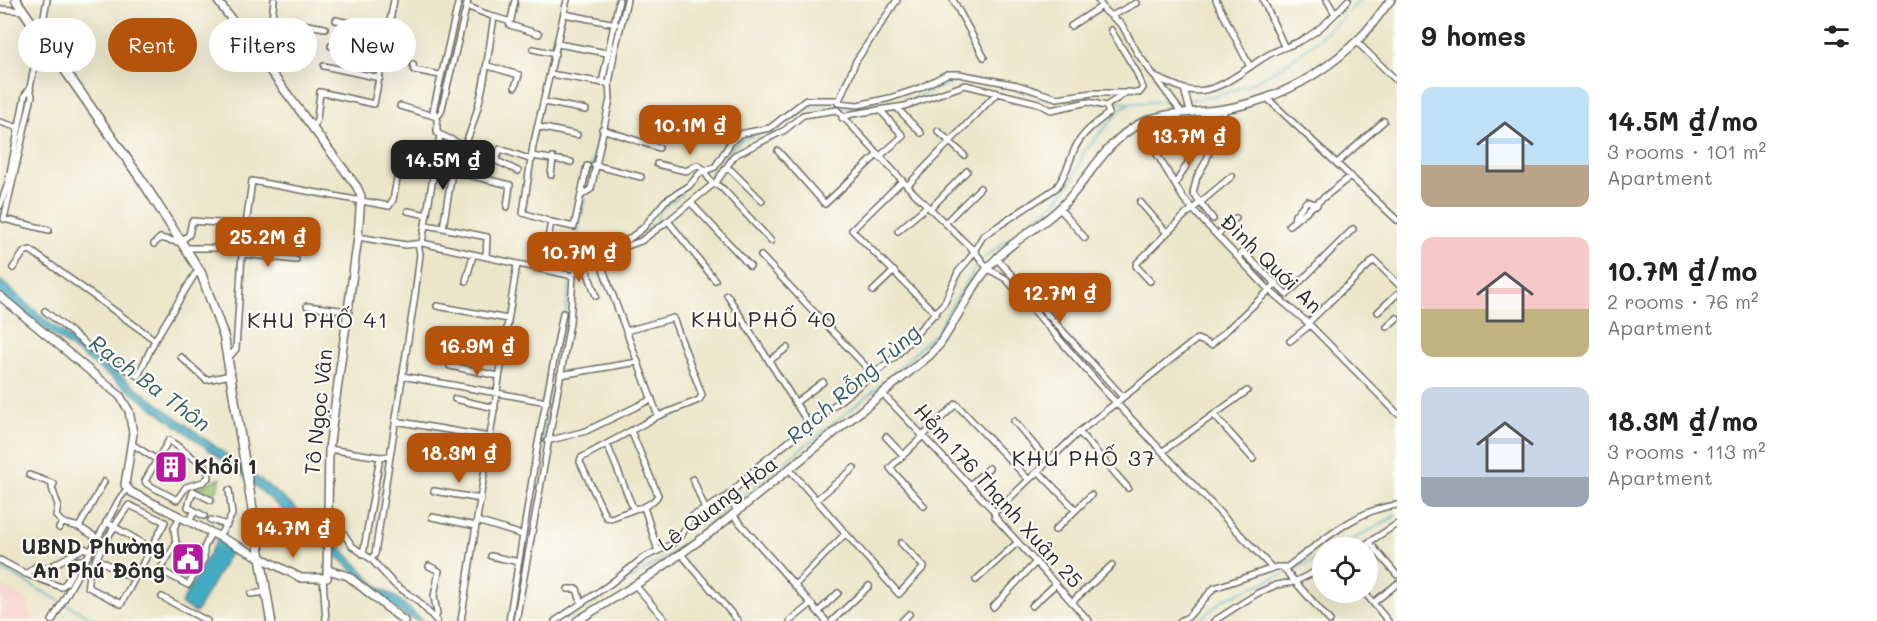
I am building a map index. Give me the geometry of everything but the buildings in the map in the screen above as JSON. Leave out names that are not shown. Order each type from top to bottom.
[{"type":"main road","points":[[16,0],[29,18]]},
{"type":"main road","points":[[67,72],[184,244],[201,273],[224,337],[271,621]]},
{"type":"street","points":[[44,18],[47,0]]},
{"type":"street","points":[[217,0],[230,18]]},
{"type":"street","points":[[272,18],[274,0]]},
{"type":"street","points":[[390,18],[392,0]]},
{"type":"street","points":[[459,0],[440,75],[434,111],[437,117],[437,133],[518,171]]},
{"type":"street","points":[[507,21],[511,20],[515,0]]},
{"type":"street","points":[[567,0],[538,127],[522,213],[574,227],[610,99],[605,83],[607,53],[619,0]]},
{"type":"street","points":[[605,83],[627,0]]},
{"type":"street","points":[[897,0],[856,61],[838,105],[842,118],[988,267],[1006,279],[1272,568]]},
{"type":"street","points":[[953,0],[984,57]]},
{"type":"street","points":[[1098,0],[1122,25],[1138,54],[1179,109]]},
{"type":"street","points":[[1216,0],[1250,67]]},
{"type":"street","points":[[1263,0],[1284,46]]},
{"type":"street","points":[[1327,0],[1335,14]]},
{"type":"street","points":[[1155,78],[1185,91],[1212,88],[1284,46],[1300,42],[1335,14],[1348,0]]},
{"type":"street","name":"Lê Quang Hòa","points":[[577,621],[681,554],[790,470],[930,355],[937,348],[996,258],[1060,209],[1099,156],[1139,124],[1179,109],[1208,112],[1267,98],[1311,78],[1356,41],[1391,0]]},
{"type":"street","points":[[437,117],[441,112],[467,3],[507,21],[510,25],[538,34]]},
{"type":"street","points":[[1111,16],[1136,3]]},
{"type":"street","points":[[1071,26],[1102,6]]},
{"type":"street","points":[[0,9],[24,11]]},
{"type":"street","points":[[564,14],[621,24]]},
{"type":"street","points":[[464,147],[477,115],[488,66],[494,17]]},
{"type":"street","points":[[317,27],[325,28]]},
{"type":"street","points":[[588,250],[599,243],[625,242],[643,228],[665,201],[715,167],[731,142],[740,134],[770,128],[806,100],[838,105],[858,105],[920,88],[947,74],[1017,85],[1057,98],[1092,93],[1139,93],[1143,88],[1142,82],[1111,30]]},
{"type":"street","points":[[1356,41],[1397,81]]},
{"type":"street","points":[[558,44],[607,53]]},
{"type":"street","points":[[533,49],[555,54]]},
{"type":"street","points":[[324,66],[380,78]]},
{"type":"street","points":[[488,66],[519,75],[515,87]]},
{"type":"street","points":[[416,70],[440,75]]},
{"type":"street","points":[[0,206],[25,95],[30,88],[33,72]]},
{"type":"street","points":[[270,72],[357,187],[361,200]]},
{"type":"street","points":[[313,130],[317,119],[320,92],[374,104],[381,72]]},
{"type":"street","points":[[550,74],[605,83]]},
{"type":"street","points":[[842,118],[852,114],[897,108],[965,85],[1038,103],[1051,110],[1088,102],[1106,106],[1123,94]]},
{"type":"street","points":[[30,88],[32,96],[4,219],[49,230]]},
{"type":"street","points":[[1185,91],[1190,110]]},
{"type":"street","points":[[907,186],[997,93]]},
{"type":"street","points":[[1267,98],[1397,220]]},
{"type":"street","points":[[544,102],[586,110]]},
{"type":"street","points":[[509,621],[547,402],[570,323],[570,275],[584,262],[641,241],[668,222],[713,184],[735,155],[785,130],[803,115],[838,105]]},
{"type":"street","points":[[400,106],[437,117]]},
{"type":"street","points":[[555,621],[580,600],[604,589],[643,558],[682,535],[691,517],[730,496],[757,467],[896,356],[945,302],[958,272],[975,252],[983,236],[1048,196],[1063,180],[1075,147],[1083,135],[1109,113],[1106,106]]},
{"type":"street","points":[[897,108],[921,133]]},
{"type":"street","points":[[1213,219],[1193,193],[1197,177],[1206,161],[1225,109]]},
{"type":"street","points":[[778,152],[825,204],[903,136],[881,111]]},
{"type":"street","points":[[1176,183],[1206,132],[1208,112]]},
{"type":"street","points":[[1337,163],[1384,121]]},
{"type":"street","points":[[0,122],[19,128]]},
{"type":"street","name":"Đình Quới An","points":[[1139,124],[1194,210],[1217,236],[1270,291],[1309,324],[1397,413]]},
{"type":"street","points":[[538,127],[577,135]]},
{"type":"street","points":[[602,129],[659,148]]},
{"type":"street","points":[[938,131],[964,155]]},
{"type":"street","points":[[363,554],[395,421],[420,243],[425,225],[424,214],[440,135]]},
{"type":"street","points":[[496,161],[500,149],[532,158],[552,158],[572,162]]},
{"type":"street","points":[[550,175],[552,158]]},
{"type":"street","points":[[657,164],[686,171],[697,165],[713,184],[723,189],[771,241]]},
{"type":"street","points":[[591,166],[641,177]]},
{"type":"street","points":[[435,167],[510,185],[507,207]]},
{"type":"street","points":[[724,169],[731,170],[762,201]]},
{"type":"street","points":[[898,231],[929,207],[968,171]]},
{"type":"street","points":[[443,228],[452,172]]},
{"type":"street","points":[[228,358],[236,349],[242,251],[252,181],[389,206],[393,200],[398,174]]},
{"type":"street","points":[[1150,281],[1136,264],[1167,233],[1232,176]]},
{"type":"street","points":[[1292,223],[1295,215],[1307,201],[1317,204],[1351,176]]},
{"type":"street","points":[[902,181],[852,230],[936,314]]},
{"type":"street","points":[[945,223],[980,189]]},
{"type":"street","name":"Tô Ngọc Vân","points":[[326,621],[326,513],[329,449],[361,200]]},
{"type":"street","points":[[1140,202],[1167,233]]},
{"type":"street","points":[[690,203],[750,266]]},
{"type":"street","points":[[1060,209],[1085,238]]},
{"type":"street","points":[[411,211],[424,214]]},
{"type":"street","points":[[1217,236],[1236,218]]},
{"type":"street","points":[[184,244],[189,236],[192,221],[245,225]]},
{"type":"street","points":[[542,269],[551,222]]},
{"type":"street","points":[[668,222],[715,280]]},
{"type":"street","points":[[425,225],[487,237],[486,258]]},
{"type":"street","points":[[1281,300],[1353,229]]},
{"type":"street","points":[[358,237],[406,245],[420,243],[570,275]]},
{"type":"street","points":[[154,244],[160,238],[184,244],[296,260]]},
{"type":"street","points":[[1237,257],[1250,244]]},
{"type":"street","points":[[13,268],[24,252],[30,250],[155,340]]},
{"type":"street","points":[[1244,252],[1288,294]]},
{"type":"street","points":[[466,281],[473,255]]},
{"type":"street","points":[[598,256],[658,416]]},
{"type":"street","points":[[760,256],[873,374]]},
{"type":"street","points":[[996,258],[1123,397]]},
{"type":"street","points":[[1290,341],[1374,260],[1397,284]]},
{"type":"street","points":[[584,262],[596,296]]},
{"type":"street","points":[[461,621],[517,264]]},
{"type":"street","points":[[873,291],[894,271]]},
{"type":"street","points":[[45,311],[98,354],[134,376],[138,376],[181,294],[195,274],[201,273]]},
{"type":"street","points":[[1044,310],[1076,279]]},
{"type":"street","points":[[994,513],[1079,432],[1116,401],[1197,339],[1211,345],[1277,284]]},
{"type":"street","points":[[1378,312],[1397,294]]},
{"type":"street","points":[[727,296],[810,426]]},
{"type":"street","points":[[0,298],[120,396],[132,423],[132,444],[126,478],[127,489],[106,522],[52,621]]},
{"type":"street","points":[[307,306],[348,311]]},
{"type":"street","points":[[437,306],[508,320]]},
{"type":"street","points":[[516,621],[547,441],[563,314]]},
{"type":"street","points":[[626,331],[673,318],[702,395],[699,400],[658,416],[581,458],[580,466],[606,517],[611,518],[644,507],[655,500],[658,495],[631,431]]},
{"type":"street","points":[[1388,327],[1397,318]]},
{"type":"street","points":[[770,361],[787,348]]},
{"type":"street","points":[[475,366],[477,355],[502,359]]},
{"type":"street","points":[[180,357],[206,380],[231,375]]},
{"type":"street","points":[[556,377],[638,362]]},
{"type":"street","points":[[450,366],[499,376]]},
{"type":"street","points":[[402,376],[547,402]]},
{"type":"street","points":[[795,403],[823,382]]},
{"type":"street","points":[[1163,451],[1247,391]]},
{"type":"street","name":"Hẻm 176 Thạnh Xuân 25","points":[[882,393],[970,485],[1089,621]]},
{"type":"street","points":[[455,399],[495,408]]},
{"type":"street","points":[[547,441],[586,431],[652,399]]},
{"type":"street","points":[[924,506],[890,468],[956,404],[1029,480]]},
{"type":"street","points":[[1214,415],[1253,459]]},
{"type":"street","points":[[395,421],[490,437]]},
{"type":"street","points":[[1014,421],[1048,461]]},
{"type":"street","points":[[1079,432],[1128,489]]},
{"type":"street","points":[[886,437],[903,455]]},
{"type":"street","points":[[169,440],[207,468],[209,477],[203,482],[186,487],[180,500],[145,481],[157,460],[169,440]]},
{"type":"street","points":[[132,444],[157,460]]},
{"type":"street","points":[[607,444],[635,509]]},
{"type":"street","points":[[329,449],[385,457]]},
{"type":"street","points":[[371,559],[375,554],[385,457]]},
{"type":"street","points":[[816,500],[854,468]]},
{"type":"street","points":[[970,485],[989,468]]},
{"type":"street","points":[[790,470],[899,594],[924,567],[901,543]]},
{"type":"street","points":[[1038,471],[1076,510]]},
{"type":"street","points":[[29,475],[54,484],[52,488],[58,505],[56,516],[61,526],[79,527],[97,538]]},
{"type":"street","points":[[693,479],[705,509]]},
{"type":"street","points":[[79,527],[104,482]]},
{"type":"street","points":[[127,489],[301,578],[342,573],[404,621]]},
{"type":"street","points":[[219,536],[227,525],[233,508],[229,489]]},
{"type":"street","points":[[149,513],[158,490]]},
{"type":"street","points":[[204,516],[188,507],[193,491],[211,500]]},
{"type":"street","points":[[434,491],[481,499]]},
{"type":"street","points":[[1055,530],[1091,495]]},
{"type":"street","points":[[730,496],[735,512],[826,621]]},
{"type":"street","points":[[129,505],[165,522],[121,604],[88,587],[87,582],[115,528],[129,505]]},
{"type":"street","points":[[1180,621],[1188,617],[1214,588],[1272,568],[1287,567],[1353,520],[1397,505]]},
{"type":"street","points":[[644,507],[658,551]]},
{"type":"street","points":[[189,521],[195,511]]},
{"type":"street","points":[[326,513],[332,516],[352,546],[371,559],[394,584],[417,600],[436,620]]},
{"type":"street","points":[[180,516],[174,528],[176,544],[160,570],[188,585],[204,558],[204,548],[211,532]]},
{"type":"street","points":[[432,517],[523,535]]},
{"type":"street","points":[[211,520],[227,525]]},
{"type":"street","points":[[106,522],[151,548]]},
{"type":"street","points":[[1378,537],[1397,524]]},
{"type":"street","points":[[795,585],[845,534]]},
{"type":"street","points":[[976,580],[1018,542]]},
{"type":"street","points":[[176,544],[204,558]]},
{"type":"street","points":[[26,574],[36,566],[48,568],[84,548],[88,555],[134,579]]},
{"type":"street","points":[[1378,552],[1397,575]]},
{"type":"street","points":[[681,554],[738,621]]},
{"type":"street","points":[[0,560],[26,574],[61,587],[66,583],[79,560],[88,555]]},
{"type":"street","points":[[491,556],[519,561]]},
{"type":"street","points":[[993,607],[1036,562]]},
{"type":"street","points":[[1072,602],[1112,565]]},
{"type":"street","points":[[429,566],[439,571],[434,596],[436,620]]},
{"type":"street","points":[[1283,568],[1330,621]]},
{"type":"street","points":[[1217,620],[1258,593],[1312,572]]},
{"type":"street","points":[[1032,606],[1056,584]]},
{"type":"street","points":[[1378,599],[1397,584]]},
{"type":"street","points":[[635,585],[666,621]]},
{"type":"street","points":[[832,621],[869,586]]},
{"type":"street","points":[[568,589],[577,589],[580,600]]},
{"type":"street","points":[[251,594],[266,592]]},
{"type":"street","points":[[818,612],[838,593]]},
{"type":"street","points":[[162,597],[207,621]]},
{"type":"street","points":[[1373,603],[1388,621]]},
{"type":"street","points":[[790,621],[811,604]]},
{"type":"street","points":[[902,621],[909,614]]},
{"type":"shaded area","points":[[0,585],[29,601],[30,614],[34,621],[0,621]]},
{"type":"green space","points":[[221,478],[213,499],[192,489]]},
{"type":"water","points":[[0,280],[47,321],[267,485],[332,538],[376,585],[398,599],[423,621],[412,619],[389,605],[338,557],[248,480],[0,295]]},
{"type":"water","points":[[218,538],[234,546],[196,613],[181,604]]},
{"type":"waterway","points":[[617,21],[622,0]]},
{"type":"waterway","name":"Rạch Rỗng Tùng","points":[[1189,100],[1237,89],[1260,79],[1304,51],[1360,0]]},
{"type":"waterway","points":[[606,80],[608,64]]},
{"type":"waterway","points":[[861,107],[904,102],[959,80],[984,81],[1053,99]]},
{"type":"waterway","points":[[586,189],[606,101],[605,85]]},
{"type":"waterway","points":[[1064,100],[1083,101]]},
{"type":"waterway","points":[[1097,101],[1107,102]]},
{"type":"waterway","name":"Rạch Rỗng Tùng","points":[[983,259],[1055,203],[1074,178],[1084,152],[1123,107],[1133,103],[1172,101]]},
{"type":"waterway","points":[[1115,102],[1131,103]]},
{"type":"waterway","points":[[805,112],[811,108],[832,108]]},
{"type":"waterway","points":[[837,108],[856,108]]},
{"type":"waterway","points":[[710,173],[720,166],[732,147],[741,140],[776,128],[798,116]]},
{"type":"waterway","points":[[662,209],[682,194]]},
{"type":"waterway","points":[[522,558],[560,351],[572,264],[585,196]]},
{"type":"waterway","points":[[644,231],[657,221],[659,212]]},
{"type":"waterway","points":[[595,248],[623,246]]},
{"type":"waterway","points":[[572,263],[588,252]]},
{"type":"waterway","name":"Rạch Rỗng Tùng","points":[[735,502],[886,381],[937,331],[979,262]]},
{"type":"waterway","name":"Rạch Rỗng Tùng","points":[[565,621],[672,553],[732,505]]},
{"type":"waterway","points":[[1357,537],[1397,515]]},
{"type":"waterway","points":[[1289,572],[1312,561]]},
{"type":"waterway","points":[[0,568],[60,601]]},
{"type":"waterway","points":[[1198,621],[1224,599],[1284,574]]},
{"type":"waterway","points":[[64,603],[97,621]]},
{"type":"place","name":"Khối 1","points":[[171,467]]},
{"type":"place","name":"UBND Phường An Phú Đông","points":[[188,559]]},
{"type":"district","name":"KHU PHỐ 40","points":[[764,319]]},
{"type":"district","name":"KHU PHỐ 41","points":[[318,320]]},
{"type":"district","name":"KHU PHỐ 37","points":[[1084,458]]},
{"type":"water label","name":"Rạch Ba Thôn","points":[[150,383]]}]
